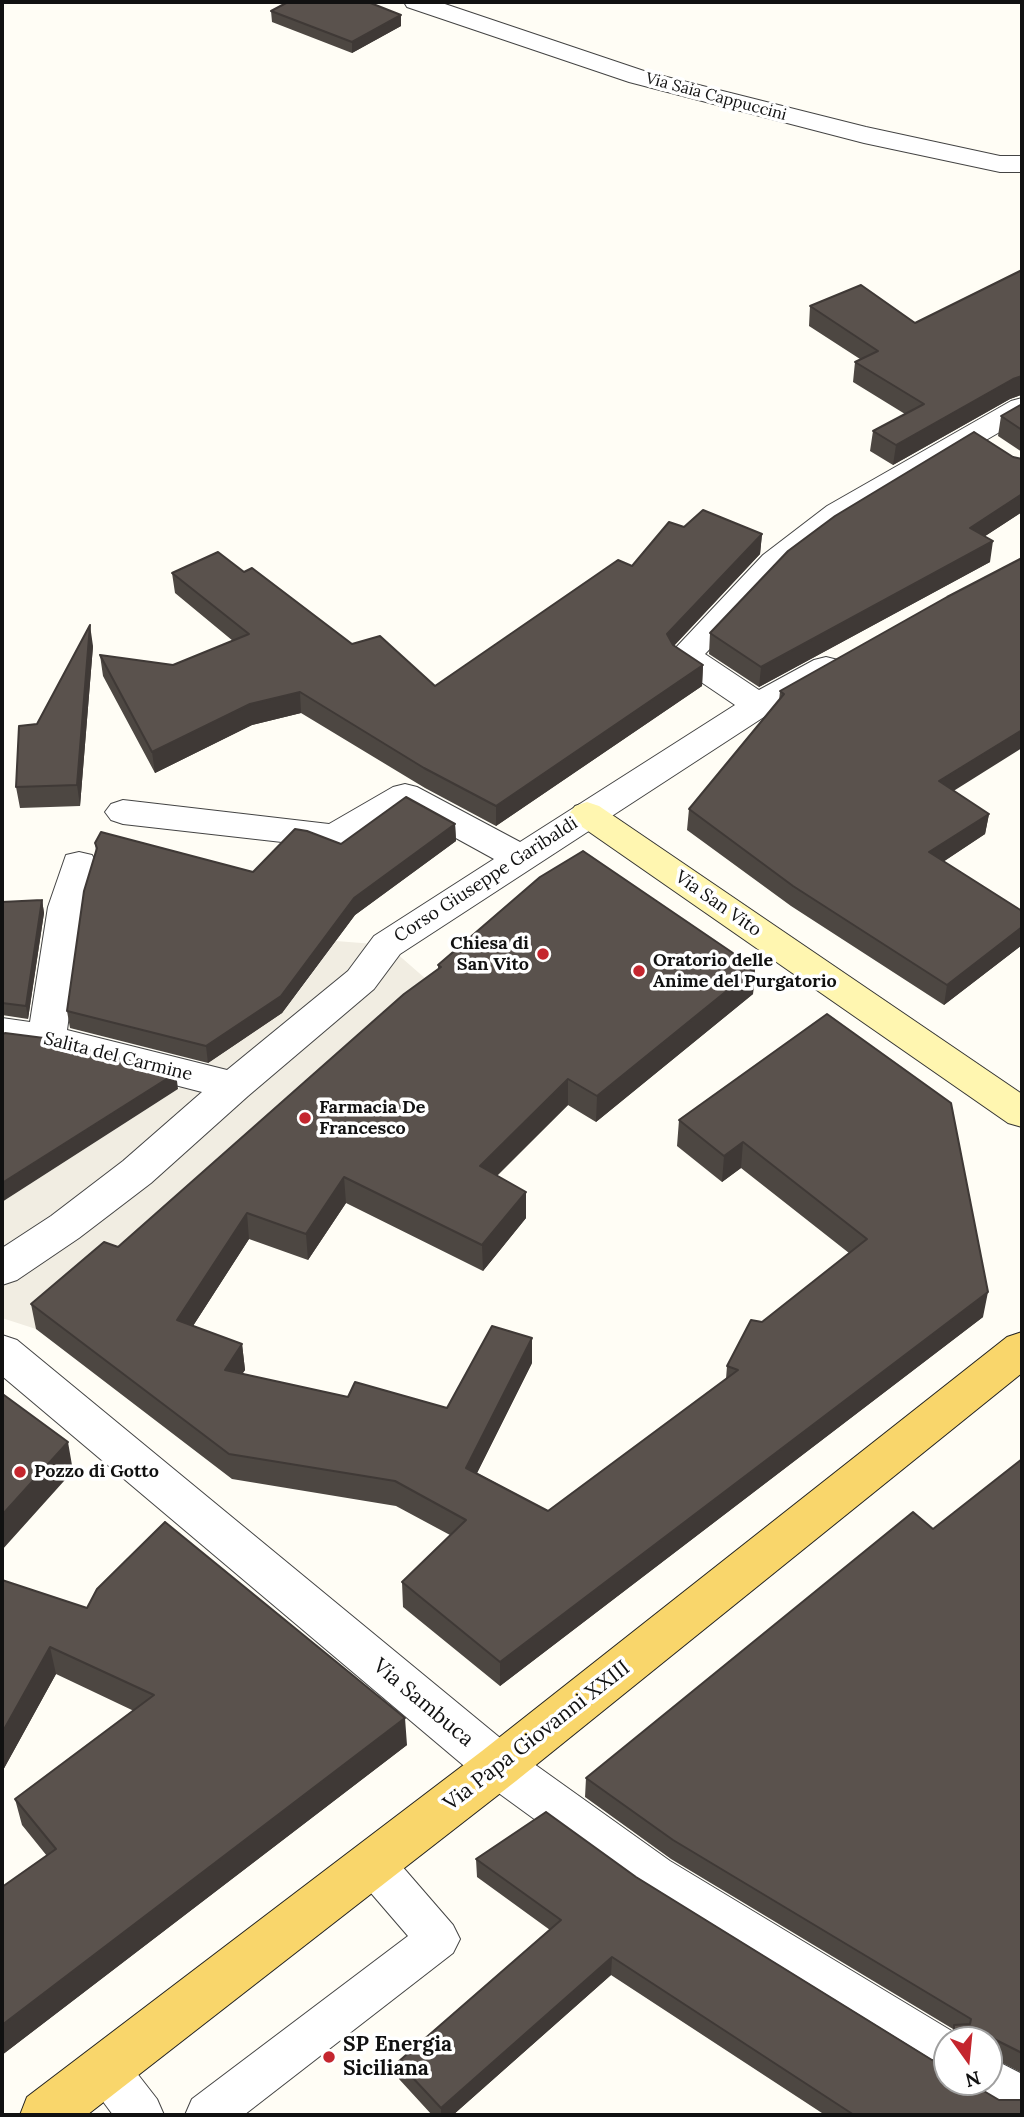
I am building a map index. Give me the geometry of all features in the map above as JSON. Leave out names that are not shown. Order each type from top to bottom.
[{"type":"main road","name":"Via Papa Giovanni XXIII","points":[[46,2115],[499,1766],[1022,1349]]},
{"type":"street","name":"Via Saia Cappuccini","points":[[416,2],[638,77],[864,135],[1000,164],[1022,164]]},
{"type":"street","points":[[758,705],[685,656],[774,562],[838,513],[1022,407]]},
{"type":"street","points":[[972,436],[1002,455]]},
{"type":"street","name":"Corso Giuseppe Garibaldi","points":[[2,1269],[65,1227],[137,1172],[234,1086],[361,980],[387,945],[519,857],[758,705],[850,653]]},
{"type":"street","points":[[122,812],[335,836],[405,795],[519,857]]},
{"type":"street","name":"Via San Vito","points":[[587,814],[1022,1113]]},
{"type":"street","points":[[47,1038],[66,906],[79,864]]},
{"type":"street","name":"Salita del Carmine","points":[[2,1032],[47,1038],[234,1086]]},
{"type":"street","name":"Via Sambuca","points":[[2,1353],[499,1766],[653,1877],[933,2048]]},
{"type":"street","points":[[1003,2091],[1022,2103]]},
{"type":"lane","points":[[208,2115],[438,1939],[373,1864]]},
{"type":"lane","points":[[106,2069],[141,2115]]},
{"type":"shaded area","points":[[336,941],[387,945],[442,993],[36,1329],[2,1318],[2,1202],[178,1089],[212,1060],[249,1035],[296,995]]},
{"type":"building","points":[[288,2],[368,2],[401,15],[352,42],[271,11]]},
{"type":"building","points":[[1022,270],[1022,376],[896,445],[873,431],[924,404],[855,362],[878,351],[810,306],[861,285],[915,323]]},
{"type":"building","points":[[1022,404],[1022,430],[1001,416]]},
{"type":"building","points":[[974,432],[1013,457],[1022,459],[1022,494],[970,528],[993,541],[761,667],[710,633],[788,551],[835,516]]},
{"type":"building","points":[[703,510],[762,534],[667,634],[673,645],[703,665],[496,806],[424,768],[300,692],[250,704],[152,752],[100,655],[173,665],[249,634],[172,573],[218,552],[244,572],[252,568],[352,644],[380,636],[435,686],[618,560],[632,566],[669,522],[684,527]]},
{"type":"building","points":[[1022,558],[1022,730],[939,781],[989,814],[929,852],[1022,911],[1022,927],[947,985],[793,886],[689,809],[784,694],[780,691]]},
{"type":"building","points":[[90,625],[77,785],[16,787],[19,726],[37,724]]},
{"type":"building","points":[[406,797],[455,824],[354,898],[281,996],[206,1046],[67,1011],[84,891],[97,848],[95,843],[101,832],[253,872],[295,829],[341,844]]},
{"type":"building","points":[[583,851],[755,968],[597,1096],[568,1079],[480,1166],[526,1192],[482,1245],[344,1177],[306,1234],[247,1213],[177,1320],[242,1344],[225,1370],[348,1397],[355,1382],[447,1408],[492,1326],[532,1338],[466,1468],[548,1511],[738,1370],[727,1366],[751,1320],[762,1322],[867,1239],[743,1142],[724,1156],[679,1120],[827,1014],[951,1103],[988,1292],[500,1662],[402,1582],[466,1520],[395,1481],[229,1454],[31,1304],[104,1242],[118,1247],[404,994],[441,967],[438,965],[540,877]]},
{"type":"building","points":[[42,900],[26,1006],[2,1003],[2,902]]},
{"type":"building","points":[[5,1033],[44,1038],[176,1073],[2,1183],[2,1035]]},
{"type":"building","points":[[4,1395],[68,1442],[2,1515],[2,1398]]},
{"type":"building","points":[[1022,1459],[1022,2053],[1003,2044],[1003,2026],[954,2026],[970,2024],[971,2019],[673,1840],[586,1778],[913,1512],[933,1529]]},
{"type":"building","points":[[165,1522],[405,1718],[2,2025],[2,1887],[56,1849],[15,1799],[154,1695],[50,1647],[2,1733],[2,1580],[87,1608],[97,1589]]},
{"type":"building","points":[[546,1812],[636,1877],[933,2060],[933,2096],[992,2096],[999,2100],[1022,2100],[1022,2115],[854,2115],[612,1957],[441,2108],[398,2062],[561,1920],[476,1859]]},
{"type":"place","name":"Chiesa di San Vito","points":[[543,954]]},
{"type":"place","name":"Oratorio delle Anime del Purgatorio","points":[[639,971]]},
{"type":"place","name":"Farmacia De Francesco","points":[[305,1118]]},
{"type":"place","name":"Pozzo di Gotto","points":[[20,1472]]},
{"type":"place","name":"SP Energia Siciliana","points":[[329,2057]]}]
